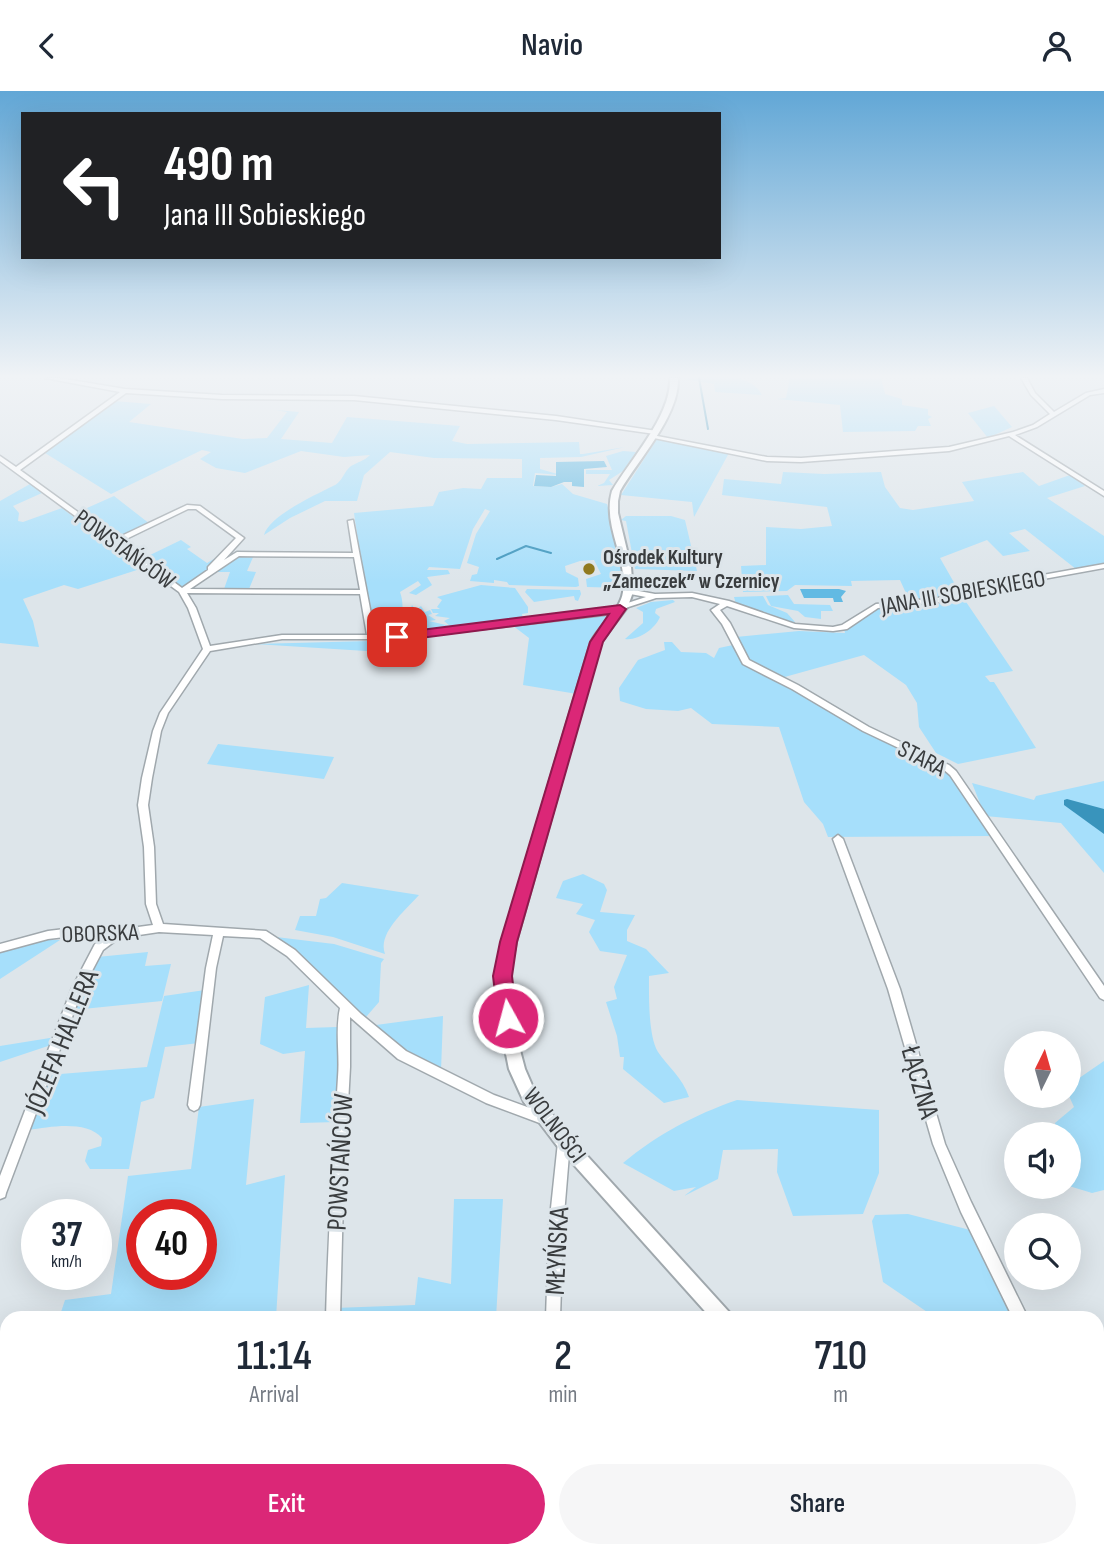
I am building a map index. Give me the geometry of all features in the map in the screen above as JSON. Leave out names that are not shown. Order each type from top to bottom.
[{"type":"street","points":[[16,470],[49,446]]},
{"type":"street","points":[[645,446],[614,495],[628,591],[655,596]]},
{"type":"street","points":[[709,446],[767,459],[801,460],[960,446]]},
{"type":"street","points":[[1029,446],[1104,494]]},
{"type":"street","name":"POWSTAŃCÓW","points":[[0,458],[182,591],[192,608],[207,649]]},
{"type":"street","points":[[115,542],[192,506],[198,507],[240,537],[233,552],[182,591]]},
{"type":"street","points":[[351,521],[372,638]]},
{"type":"street","points":[[233,552],[356,555]]},
{"type":"street","name":"JANA III SOBIESKIEGO","points":[[207,649],[282,637],[372,638],[620,609],[655,596],[692,595],[726,603],[794,626],[833,629],[844,627],[881,605],[939,600],[976,589],[1104,566]]},
{"type":"street","points":[[182,591],[362,592]]},
{"type":"street","name":"WOLNOŚCI","points":[[628,591],[620,609],[602,630],[596,642],[509,942],[502,976],[517,1069],[529,1097],[564,1142],[717,1311]]},
{"type":"street","name":"STARA","points":[[692,595],[715,610],[726,623],[746,662],[866,729],[946,767],[962,783],[1104,995]]},
{"type":"street","points":[[715,610],[726,603]]},
{"type":"street","points":[[207,649],[164,713],[157,731],[147,778],[143,805],[151,904],[159,928],[262,934],[291,953],[356,1017],[402,1055],[490,1099],[545,1119]]},
{"type":"street","name":"ŁĄCZNA","points":[[838,839],[894,989],[939,1144],[966,1207],[1018,1311]]},
{"type":"street","name":"OBORSKA","points":[[0,948],[48,935],[74,932],[116,934],[159,928]]},
{"type":"street","points":[[194,1105],[211,968],[219,931]]},
{"type":"street","name":"JÓZEFA HALLERA","points":[[0,1193],[78,988],[99,947],[116,934]]},
{"type":"street","name":"POWSTAŃCÓW","points":[[333,1311],[334,1207],[345,1053],[341,1024],[346,1006]]},
{"type":"street","points":[[341,1024],[356,1017]]},
{"type":"street","name":"MŁYŃSKA","points":[[553,1311],[556,1227],[564,1142]]},
{"type":"shaded area","points":[[50,446],[579,446],[580,454],[625,447],[581,457],[540,458],[540,469],[561,475],[535,473],[533,486],[551,487],[562,484],[573,494],[607,504],[616,538],[623,588],[587,587],[586,579],[601,574],[594,560],[565,566],[566,572],[578,578],[579,586],[576,587],[509,585],[507,582],[494,580],[494,583],[470,581],[472,575],[477,574],[479,567],[467,563],[476,534],[490,511],[485,509],[473,529],[460,569],[429,567],[427,570],[448,570],[450,574],[427,577],[432,585],[416,595],[409,593],[421,585],[418,581],[400,592],[403,609],[398,626],[391,635],[376,636],[365,590],[354,513],[433,506],[439,492],[463,488],[481,489],[487,478],[522,478],[522,459],[434,458],[390,452],[364,475],[357,501],[325,501],[290,518],[264,535],[283,514],[336,484],[351,466],[370,455],[344,457],[301,451],[245,473],[216,468],[200,459],[211,452],[202,450],[111,494],[45,453],[34,458]]},
{"type":"shaded area","points":[[652,446],[695,446],[729,453],[694,517],[692,502],[621,495]]},
{"type":"shaded area","points":[[623,451],[636,452],[623,471],[609,480],[613,485],[597,486],[604,483],[610,474],[586,474],[586,470],[612,470],[606,456]]},
{"type":"shaded area","points":[[783,472],[881,472],[885,487],[900,508],[913,510],[974,501],[962,482],[1023,472],[1039,486],[1070,475],[1085,486],[1047,498],[1104,536],[1104,565],[1076,569],[1025,529],[1009,533],[1030,551],[1003,556],[987,540],[940,558],[960,593],[939,600],[910,602],[900,580],[851,581],[852,586],[795,585],[787,591],[743,592],[741,566],[766,565],[766,527],[801,529],[832,526],[827,507],[722,495],[724,479],[781,484]]},
{"type":"shaded area","points":[[30,484],[42,493],[13,506],[19,513],[18,521],[23,522],[62,508],[140,569],[78,589],[64,585],[23,599],[33,621],[39,647],[0,643],[0,501]]},
{"type":"shaded area","points":[[114,496],[150,524],[116,541],[78,512]]},
{"type":"shaded area","points":[[626,516],[671,516],[685,520],[697,571],[635,569],[626,521],[621,520]]},
{"type":"shaded area","points":[[181,540],[191,547],[187,549],[207,563],[224,553],[210,568],[182,588],[130,551],[134,549],[146,557]]},
{"type":"shaded area","points":[[254,555],[247,571],[256,572],[249,589],[224,589],[230,572],[210,572],[237,556]]},
{"type":"shaded area","points":[[481,585],[515,588],[528,607],[528,613],[522,614],[523,619],[554,618],[401,633],[412,605],[417,612],[410,615],[419,615],[420,613],[418,608],[421,606],[425,612],[430,610],[432,614],[428,615],[436,620],[429,621],[450,626],[444,621],[450,618],[435,616],[439,613],[433,613],[431,609],[440,609],[437,607],[442,600],[437,597]]},
{"type":"shaded area","points":[[527,589],[580,590],[581,594],[578,601],[574,596],[534,602],[525,592]]},
{"type":"shaded area","points":[[788,595],[794,604],[830,605],[833,611],[821,611],[821,619],[805,617],[798,611],[771,606],[766,596]]},
{"type":"shaded area","points":[[763,596],[768,605],[787,613],[795,622],[783,621],[736,604],[734,597]]},
{"type":"shaded area","points":[[962,596],[1013,671],[985,676],[990,682],[994,682],[1036,748],[958,764],[936,753],[919,727],[917,703],[906,685],[864,655],[781,678],[749,661],[736,637],[799,631],[845,633],[844,629],[880,607],[942,603]]},
{"type":"shaded area","points":[[651,602],[675,602],[656,609],[655,613],[660,617],[650,630],[635,638],[625,639],[643,623],[643,612],[636,608]]},
{"type":"shaded area","points":[[604,614],[609,617],[597,633],[577,694],[523,685],[529,638],[512,625]]},
{"type":"shaded area","points":[[408,640],[398,653],[255,644]]},
{"type":"shaded area","points":[[664,642],[672,642],[681,652],[706,653],[714,658],[719,648],[733,645],[744,662],[869,734],[943,768],[956,780],[992,836],[828,837],[823,824],[804,802],[779,727],[712,724],[691,708],[678,711],[646,709],[620,701],[619,688],[638,660],[665,650]]},
{"type":"shaded area","points":[[218,744],[334,757],[324,779],[207,764]]},
{"type":"shaded area","points":[[1104,781],[1104,873],[1061,823],[985,816],[972,783],[1034,800],[1036,796]]},
{"type":"shaded area","points":[[1064,800],[1104,809],[1104,834],[1064,805]]},
{"type":"shaded area","points":[[583,874],[604,884],[607,890],[600,912],[635,915],[627,930],[627,941],[646,949],[669,973],[649,976],[652,1036],[658,1052],[679,1078],[689,1097],[664,1103],[623,1069],[624,1057],[620,1057],[617,1036],[606,1002],[617,999],[614,987],[627,955],[600,951],[589,932],[595,920],[576,914],[583,904],[556,898],[563,881]]},
{"type":"shaded area","points":[[342,883],[419,895],[389,930],[385,938],[385,954],[333,937],[295,930],[300,916],[316,916],[320,899],[326,898]]},
{"type":"shaded area","points":[[276,937],[334,944],[384,959],[381,963],[379,1002],[366,1017]]},
{"type":"shaded area","points":[[43,940],[60,940],[0,979],[0,953]]},
{"type":"shaded area","points":[[148,952],[145,966],[171,964],[162,1001],[73,1010],[97,957]]},
{"type":"shaded area","points":[[309,985],[306,1028],[337,1027],[340,1035],[337,1122],[300,1123],[305,1051],[283,1054],[260,1044],[265,997]]},
{"type":"shaded area","points":[[205,990],[199,1043],[165,1047],[154,1098],[141,1102],[129,1169],[90,1169],[85,1161],[88,1150],[101,1146],[102,1138],[95,1132],[67,1126],[29,1130],[48,1075],[147,1067],[164,996]]},
{"type":"shaded area","points":[[443,1016],[441,1071],[405,1052],[365,1020],[376,1025]]},
{"type":"shaded area","points":[[56,1037],[54,1044],[0,1062],[0,1046]]},
{"type":"shaded area","points":[[1104,1061],[1104,1190],[1092,1193],[1081,1190],[1081,1122],[1056,1122],[1073,1108],[1082,1108],[1082,1076]]},
{"type":"shaded area","points":[[254,1099],[246,1185],[285,1175],[276,1311],[61,1311],[65,1300],[111,1294],[128,1176],[191,1169],[199,1107]]},
{"type":"shaded area","points":[[737,1100],[879,1110],[879,1173],[863,1214],[793,1216],[777,1172],[778,1149],[723,1150],[718,1179],[684,1196],[696,1187],[674,1191],[623,1163],[677,1126]]},
{"type":"shaded area","points":[[454,1199],[503,1199],[496,1311],[335,1311],[335,1308],[415,1305],[418,1277],[451,1284]]},
{"type":"shaded area","points":[[908,1214],[974,1231],[1012,1311],[926,1311],[883,1282],[872,1221],[875,1215]]},
{"type":"building","points":[[604,461],[607,467],[584,469],[584,487],[572,486],[572,482],[551,487],[534,486],[536,475],[556,476],[556,462]]},
{"type":"building","points":[[800,589],[846,591],[841,597],[843,602],[834,602],[833,598],[804,598]]},
{"type":"waterway","points":[[497,559],[526,546],[551,553]]},
{"type":"place","name":"Ośrodek Kultury „Zameczek” w Czernicy","points":[[589,569]]},
{"type":"route","points":[[397,637],[620,609],[602,630],[596,642],[509,942],[502,976],[508,1018]]}]
